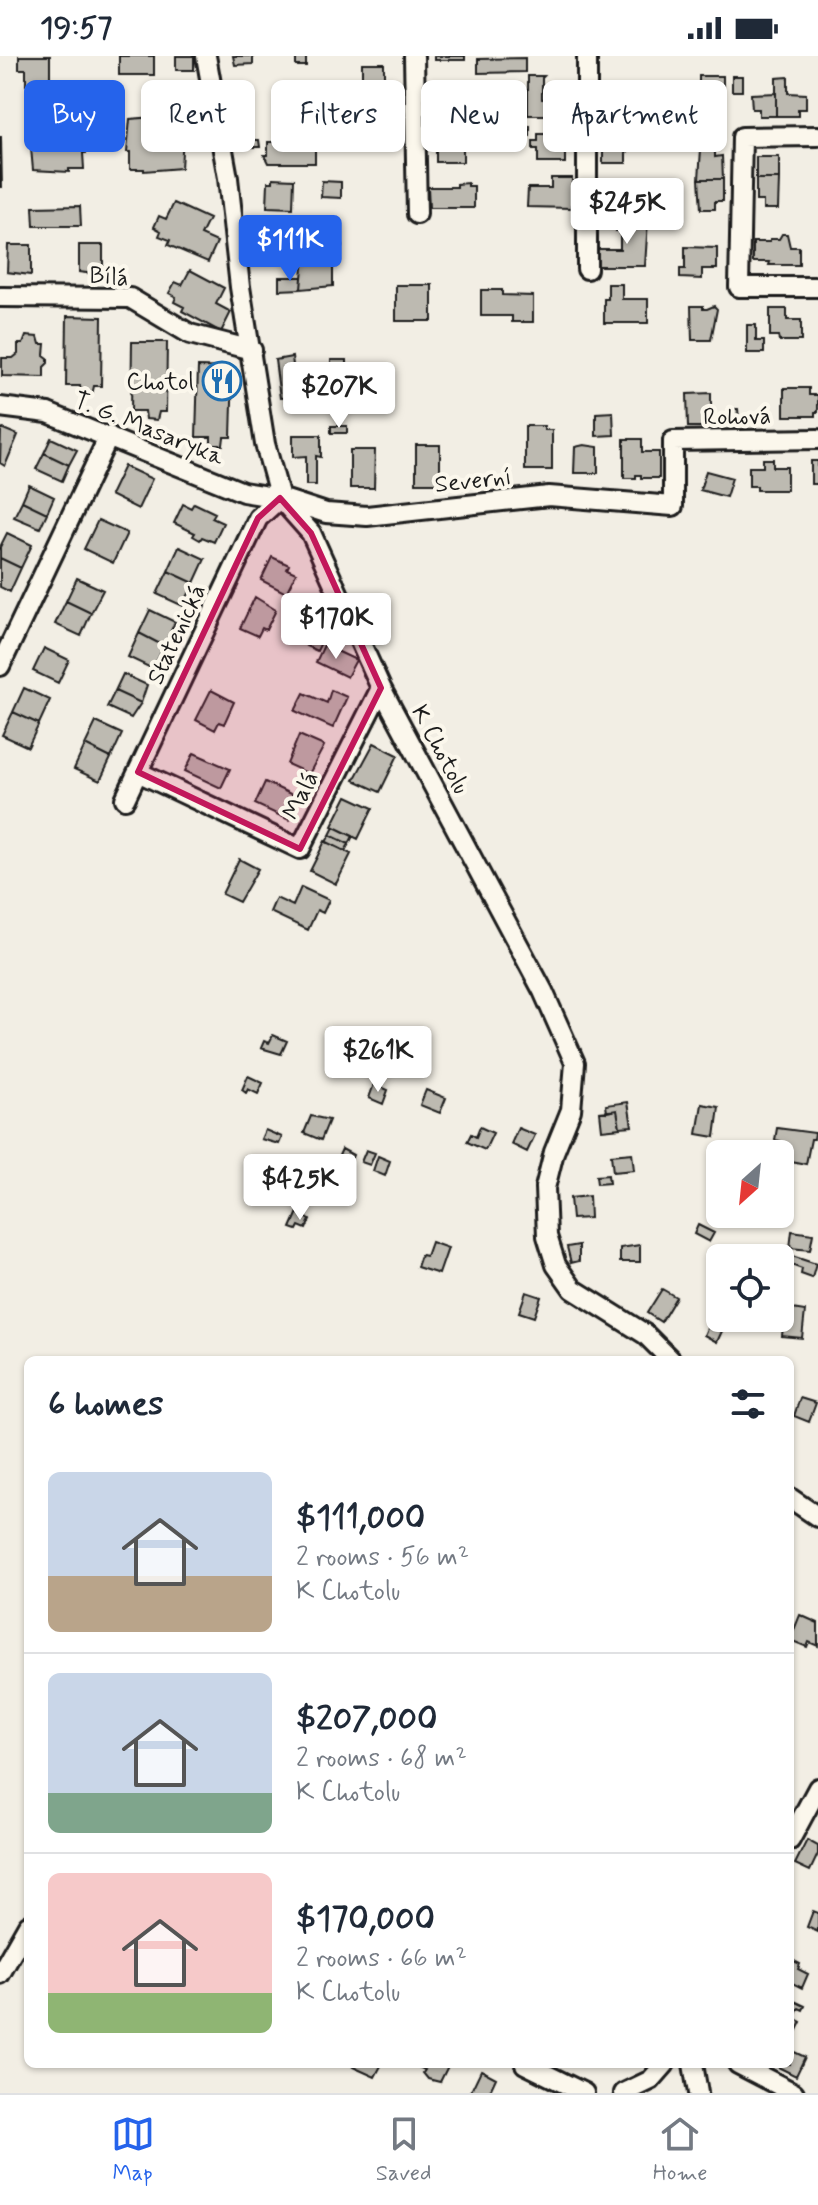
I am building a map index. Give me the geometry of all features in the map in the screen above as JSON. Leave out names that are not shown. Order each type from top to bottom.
[{"type":"street","name":"K Chotolu","points":[[206,56],[228,178],[240,287],[265,444],[280,498],[311,533],[381,688],[543,991],[575,1063],[571,1110],[554,1152],[545,1188],[547,1236],[556,1265],[573,1289],[645,1334],[667,1356]]},
{"type":"street","points":[[414,56],[417,214]]},
{"type":"street","points":[[587,56],[587,269]]},
{"type":"street","points":[[818,136],[742,137],[739,287],[818,287]]},
{"type":"street","name":"Bílá","points":[[0,297],[130,298],[190,334],[252,350]]},
{"type":"street","name":"T. G. Masaryka","points":[[0,407],[48,413],[243,492],[280,498]]},
{"type":"street","points":[[0,666],[109,436]]},
{"type":"street","name":"Rohová","points":[[673,506],[673,441],[818,439]]},
{"type":"street","name":"Severní","points":[[280,498],[326,513],[367,516],[549,496],[673,506]]},
{"type":"street","name":"Statenická","points":[[125,799],[258,518],[280,498]]},
{"type":"street","name":"Malá","points":[[138,772],[300,849],[381,688]]},
{"type":"street","points":[[794,1501],[818,1517]]},
{"type":"street","points":[[794,1833],[818,1788]]},
{"type":"street","points":[[0,1974],[24,1932]]},
{"type":"street","points":[[533,2068],[584,2093]]},
{"type":"street","points":[[624,2093],[651,2080],[662,2068]]},
{"type":"street","points":[[694,2068],[698,2093]]},
{"type":"street","points":[[746,2068],[794,2093]]},
{"type":"highlighted area","points":[[280,498],[311,533],[381,688],[300,849],[138,772],[258,518]]},
{"type":"building","points":[[19,56],[50,56],[50,80],[26,80],[26,69],[19,69]]},
{"type":"building","points":[[119,56],[154,56],[154,75],[119,75]]},
{"type":"building","points":[[176,56],[194,56],[194,70],[176,70]]},
{"type":"building","points":[[233,56],[253,56],[253,64],[235,65]]},
{"type":"building","points":[[296,56],[306,56],[306,66],[296,66]]},
{"type":"building","points":[[434,56],[465,56],[465,60],[434,60]]},
{"type":"building","points":[[525,58],[525,72],[478,73],[478,59]]},
{"type":"building","points":[[362,63],[384,63],[384,80],[362,80]]},
{"type":"building","points":[[528,76],[544,76],[543,115],[528,115]]},
{"type":"building","points":[[699,76],[723,76],[723,80],[699,80]]},
{"type":"building","points":[[732,76],[742,76],[742,91],[732,91]]},
{"type":"building","points":[[788,77],[788,93],[806,94],[806,109],[798,109],[798,116],[776,116],[776,78]]},
{"type":"building","points":[[776,93],[776,116],[759,116],[759,109],[752,109],[751,94]]},
{"type":"building","points":[[141,118],[141,152],[182,152],[181,168],[130,169],[130,152],[127,152],[130,119]]},
{"type":"building","points":[[538,134],[543,134],[543,152],[565,152],[565,163],[538,163],[538,149],[533,149],[533,141],[538,141]]},
{"type":"building","points":[[1,137],[2,187],[0,187]]},
{"type":"building","points":[[268,142],[271,142],[271,152],[315,152],[315,163],[268,163],[264,155],[268,155]]},
{"type":"building","points":[[31,152],[86,152],[83,153],[84,169],[69,169],[69,172],[33,170]]},
{"type":"building","points":[[436,152],[463,152],[463,162],[436,162]]},
{"type":"building","points":[[603,152],[628,152],[626,163],[603,163]]},
{"type":"building","points":[[701,152],[715,152],[715,157],[722,156],[723,179],[699,179]]},
{"type":"building","points":[[756,157],[779,157],[779,179],[756,179]]},
{"type":"building","points":[[273,178],[294,179],[293,208],[267,207],[268,182],[273,182]]},
{"type":"building","points":[[551,178],[572,178],[572,208],[527,207],[528,188],[551,188]]},
{"type":"building","points":[[609,179],[635,179],[635,208],[609,208]]},
{"type":"building","points":[[699,179],[723,179],[723,201],[715,201],[715,209],[701,209]]},
{"type":"building","points":[[756,179],[779,179],[778,209],[763,209],[763,201],[756,201]]},
{"type":"building","points":[[322,181],[341,182],[341,198],[321,197]]},
{"type":"building","points":[[468,183],[468,186],[474,186],[474,208],[429,208],[428,187],[457,187],[457,184]]},
{"type":"building","points":[[174,203],[209,219],[201,235],[217,242],[208,262],[168,245],[170,240],[159,236],[161,231],[154,227],[159,216],[166,219]]},
{"type":"building","points":[[80,206],[81,226],[34,226],[33,207]]},
{"type":"building","points":[[648,220],[645,266],[597,266],[597,249],[620,249],[620,231],[616,231],[616,221]]},
{"type":"building","points":[[304,230],[342,230],[342,247],[333,247],[333,256],[304,256]]},
{"type":"building","points":[[782,234],[787,234],[790,247],[799,247],[799,265],[753,262],[753,242],[770,242],[770,239],[779,239]]},
{"type":"building","points":[[8,245],[31,245],[31,275],[7,272]]},
{"type":"building","points":[[79,245],[103,245],[103,275],[79,272]]},
{"type":"building","points":[[685,247],[717,248],[717,269],[702,269],[702,279],[680,278],[680,269],[685,269]]},
{"type":"building","points":[[304,256],[333,256],[333,286],[301,289]]},
{"type":"building","points":[[190,270],[224,288],[216,304],[231,312],[221,332],[182,311],[184,307],[174,302],[176,297],[169,293],[175,282],[182,285]]},
{"type":"building","points":[[279,277],[302,277],[301,289],[279,290]]},
{"type":"building","points":[[608,284],[622,284],[622,299],[648,299],[648,323],[604,323],[604,299],[608,299]]},
{"type":"building","points":[[396,285],[432,285],[432,321],[396,321]]},
{"type":"building","points":[[481,290],[502,290],[502,295],[533,296],[533,322],[512,322],[512,316],[481,316]]},
{"type":"building","points":[[691,306],[707,309],[714,306],[717,309],[711,340],[692,340]]},
{"type":"building","points":[[770,309],[787,309],[787,320],[801,320],[801,341],[779,341],[778,336],[770,336]]},
{"type":"building","points":[[67,316],[102,317],[101,386],[94,386],[92,395],[81,394],[80,386],[66,386]]},
{"type":"building","points":[[747,325],[756,325],[756,341],[764,341],[764,353],[747,353]]},
{"type":"building","points":[[26,336],[38,337],[40,344],[45,344],[44,355],[48,363],[44,367],[44,377],[2,376],[2,358],[13,358],[18,354],[18,344],[23,344]]},
{"type":"building","points":[[132,342],[167,342],[166,412],[159,412],[157,420],[146,419],[145,411],[131,411]]},
{"type":"building","points":[[292,357],[295,382],[312,379],[314,396],[280,398],[275,360]]},
{"type":"building","points":[[331,360],[347,360],[347,374],[331,374]]},
{"type":"building","points":[[198,367],[233,368],[231,437],[224,437],[223,445],[211,445],[211,437],[196,437]]},
{"type":"building","points":[[784,388],[809,388],[809,395],[818,395],[818,412],[815,416],[784,416]]},
{"type":"building","points":[[711,393],[711,427],[688,427],[687,394]]},
{"type":"building","points":[[728,409],[738,409],[739,419],[728,419]]},
{"type":"building","points":[[613,412],[614,435],[596,436],[596,413]]},
{"type":"building","points":[[331,426],[347,426],[347,433],[331,433]]},
{"type":"building","points":[[525,426],[544,426],[544,430],[552,430],[552,470],[525,470]]},
{"type":"building","points":[[1,428],[18,435],[5,466],[0,463]]},
{"type":"building","points":[[293,435],[321,435],[321,457],[316,456],[316,485],[306,485],[306,456],[293,457]]},
{"type":"building","points":[[51,438],[77,450],[69,465],[44,453]]},
{"type":"building","points":[[624,439],[642,439],[642,452],[659,452],[659,478],[636,475],[636,478],[624,478]]},
{"type":"building","points":[[416,445],[440,445],[440,483],[416,483]]},
{"type":"building","points":[[575,447],[598,447],[598,473],[574,473]]},
{"type":"building","points":[[350,450],[375,450],[374,488],[350,488]]},
{"type":"building","points":[[44,453],[69,465],[62,481],[36,469]]},
{"type":"building","points":[[763,459],[773,459],[773,467],[787,467],[787,490],[757,490],[757,486],[749,486],[749,467],[763,467]]},
{"type":"building","points":[[811,461],[818,461],[818,484],[811,484]]},
{"type":"building","points":[[124,466],[152,479],[138,509],[110,495]]},
{"type":"building","points":[[706,471],[732,478],[726,497],[700,490]]},
{"type":"building","points":[[29,485],[54,497],[47,513],[22,501]]},
{"type":"building","points":[[22,501],[47,513],[40,528],[14,517]]},
{"type":"building","points":[[194,503],[215,513],[212,518],[223,523],[214,542],[202,537],[200,540],[193,536],[195,533],[174,523],[183,504],[191,508]]},
{"type":"building","points":[[98,520],[127,533],[113,563],[84,549]]},
{"type":"building","points":[[7,533],[32,545],[21,568],[0,558],[0,547]]},
{"type":"building","points":[[179,547],[205,559],[194,583],[168,571]]},
{"type":"building","points":[[272,557],[289,565],[287,569],[296,573],[286,593],[261,580]]},
{"type":"building","points":[[0,558],[21,568],[10,592],[0,587]]},
{"type":"building","points":[[168,571],[194,583],[183,606],[157,594]]},
{"type":"building","points":[[77,578],[103,590],[91,613],[66,601]]},
{"type":"building","points":[[255,597],[276,610],[266,630],[262,628],[258,636],[240,628]]},
{"type":"building","points":[[66,601],[91,613],[81,636],[55,624]]},
{"type":"building","points":[[150,610],[175,622],[164,646],[139,633]]},
{"type":"building","points":[[315,628],[326,632],[317,651],[306,646]]},
{"type":"building","points":[[139,633],[164,646],[153,669],[128,657]]},
{"type":"building","points":[[324,645],[356,660],[347,677],[316,662]]},
{"type":"building","points":[[44,648],[69,660],[58,683],[33,671]]},
{"type":"building","points":[[123,674],[147,685],[141,703],[115,691]]},
{"type":"building","points":[[24,688],[50,700],[39,724],[13,712]]},
{"type":"building","points":[[211,690],[234,702],[224,724],[219,722],[215,730],[196,720]]},
{"type":"building","points":[[331,690],[347,697],[333,728],[295,711],[304,693],[327,703]]},
{"type":"building","points":[[115,691],[141,703],[131,718],[107,707]]},
{"type":"building","points":[[13,712],[39,724],[28,747],[2,735]]},
{"type":"building","points":[[96,722],[122,734],[111,758],[85,745]]},
{"type":"building","points":[[299,735],[324,746],[309,774],[287,764]]},
{"type":"building","points":[[374,743],[398,755],[380,792],[354,780]]},
{"type":"building","points":[[85,745],[111,758],[100,781],[74,769]]},
{"type":"building","points":[[194,753],[230,769],[221,788],[185,771]]},
{"type":"building","points":[[265,782],[299,798],[289,820],[255,804]]},
{"type":"building","points":[[347,796],[373,808],[358,839],[332,826]]},
{"type":"building","points":[[334,827],[353,836],[349,844],[330,835]]},
{"type":"building","points":[[330,835],[349,844],[345,851],[326,842]]},
{"type":"building","points":[[325,841],[351,854],[336,884],[310,871]]},
{"type":"building","points":[[239,859],[258,869],[239,902],[222,894]]},
{"type":"building","points":[[301,887],[329,900],[323,913],[317,910],[308,930],[270,912],[276,898],[293,906]]},
{"type":"building","points":[[273,1035],[287,1041],[281,1054],[261,1048],[264,1041],[269,1043]]},
{"type":"building","points":[[330,1049],[348,1056],[345,1065],[327,1057]]},
{"type":"building","points":[[248,1076],[263,1083],[258,1094],[248,1089],[246,1093],[242,1090]]},
{"type":"building","points":[[374,1084],[388,1090],[383,1104],[369,1098]]},
{"type":"building","points":[[426,1090],[446,1098],[440,1113],[420,1105]]},
{"type":"building","points":[[628,1102],[632,1126],[620,1127],[617,1110],[607,1112],[606,1105]]},
{"type":"building","points":[[702,1104],[719,1107],[715,1137],[697,1134]]},
{"type":"building","points":[[617,1110],[620,1128],[602,1130],[600,1112]]},
{"type":"building","points":[[311,1116],[329,1120],[321,1140],[304,1133]]},
{"type":"building","points":[[480,1127],[493,1133],[485,1150],[467,1142],[471,1134],[476,1137]]},
{"type":"building","points":[[518,1128],[535,1135],[527,1152],[511,1144]]},
{"type":"building","points":[[777,1128],[815,1133],[806,1164],[794,1162],[794,1140],[775,1140]]},
{"type":"building","points":[[265,1130],[282,1137],[279,1144],[261,1139]]},
{"type":"building","points":[[342,1149],[353,1155],[348,1167],[336,1162]]},
{"type":"building","points":[[366,1150],[375,1153],[370,1165],[361,1162]]},
{"type":"building","points":[[632,1153],[634,1170],[613,1172],[611,1155]]},
{"type":"building","points":[[378,1156],[390,1161],[385,1176],[373,1171]]},
{"type":"building","points":[[608,1175],[609,1183],[597,1184],[596,1176]]},
{"type":"building","points":[[589,1196],[590,1218],[572,1219],[570,1198]]},
{"type":"building","points":[[298,1212],[310,1220],[306,1229],[299,1226],[297,1230],[291,1228]]},
{"type":"building","points":[[698,1225],[714,1233],[709,1242],[694,1234]]},
{"type":"building","points":[[792,1231],[813,1234],[810,1250],[794,1248],[794,1244],[790,1244]]},
{"type":"building","points":[[431,1242],[448,1248],[439,1274],[417,1267],[421,1255],[426,1256]]},
{"type":"building","points":[[579,1245],[579,1261],[571,1263],[567,1247]]},
{"type":"building","points":[[640,1245],[640,1262],[620,1262],[620,1248]]},
{"type":"building","points":[[794,1257],[816,1264],[812,1278],[801,1274],[802,1269],[794,1266]]},
{"type":"building","points":[[662,1289],[676,1297],[661,1322],[647,1313]]},
{"type":"building","points":[[526,1292],[541,1297],[534,1317],[519,1312]]},
{"type":"building","points":[[794,1309],[805,1311],[802,1338],[782,1336],[782,1332],[794,1332]]},
{"type":"building","points":[[706,1331],[722,1332],[717,1342],[704,1335]]},
{"type":"building","points":[[800,1398],[816,1403],[809,1422],[794,1416]]},
{"type":"building","points":[[800,1615],[818,1623],[818,1646],[809,1642],[807,1647],[794,1642],[794,1630]]},
{"type":"building","points":[[807,1840],[818,1846],[818,1854],[810,1871],[795,1864]]},
{"type":"building","points":[[813,1911],[818,1913],[818,1932],[807,1927]]},
{"type":"building","points":[[794,1961],[800,1964],[798,1969],[808,1974],[802,1988],[794,1984]]},
{"type":"building","points":[[794,2001],[805,2006],[803,2010],[799,2008],[794,2018]]},
{"type":"building","points":[[794,2018],[801,2022],[797,2030],[794,2028]]},
{"type":"building","points":[[794,2052],[805,2057],[796,2076],[780,2068],[794,2068]]},
{"type":"building","points":[[355,2068],[380,2068],[375,2077]]},
{"type":"building","points":[[421,2068],[447,2068],[440,2082],[428,2079],[423,2073],[425,2070]]},
{"type":"building","points":[[481,2070],[496,2078],[489,2093],[470,2093]]},
{"type":"place","name":"Chotol","points":[[222,381]]}]
